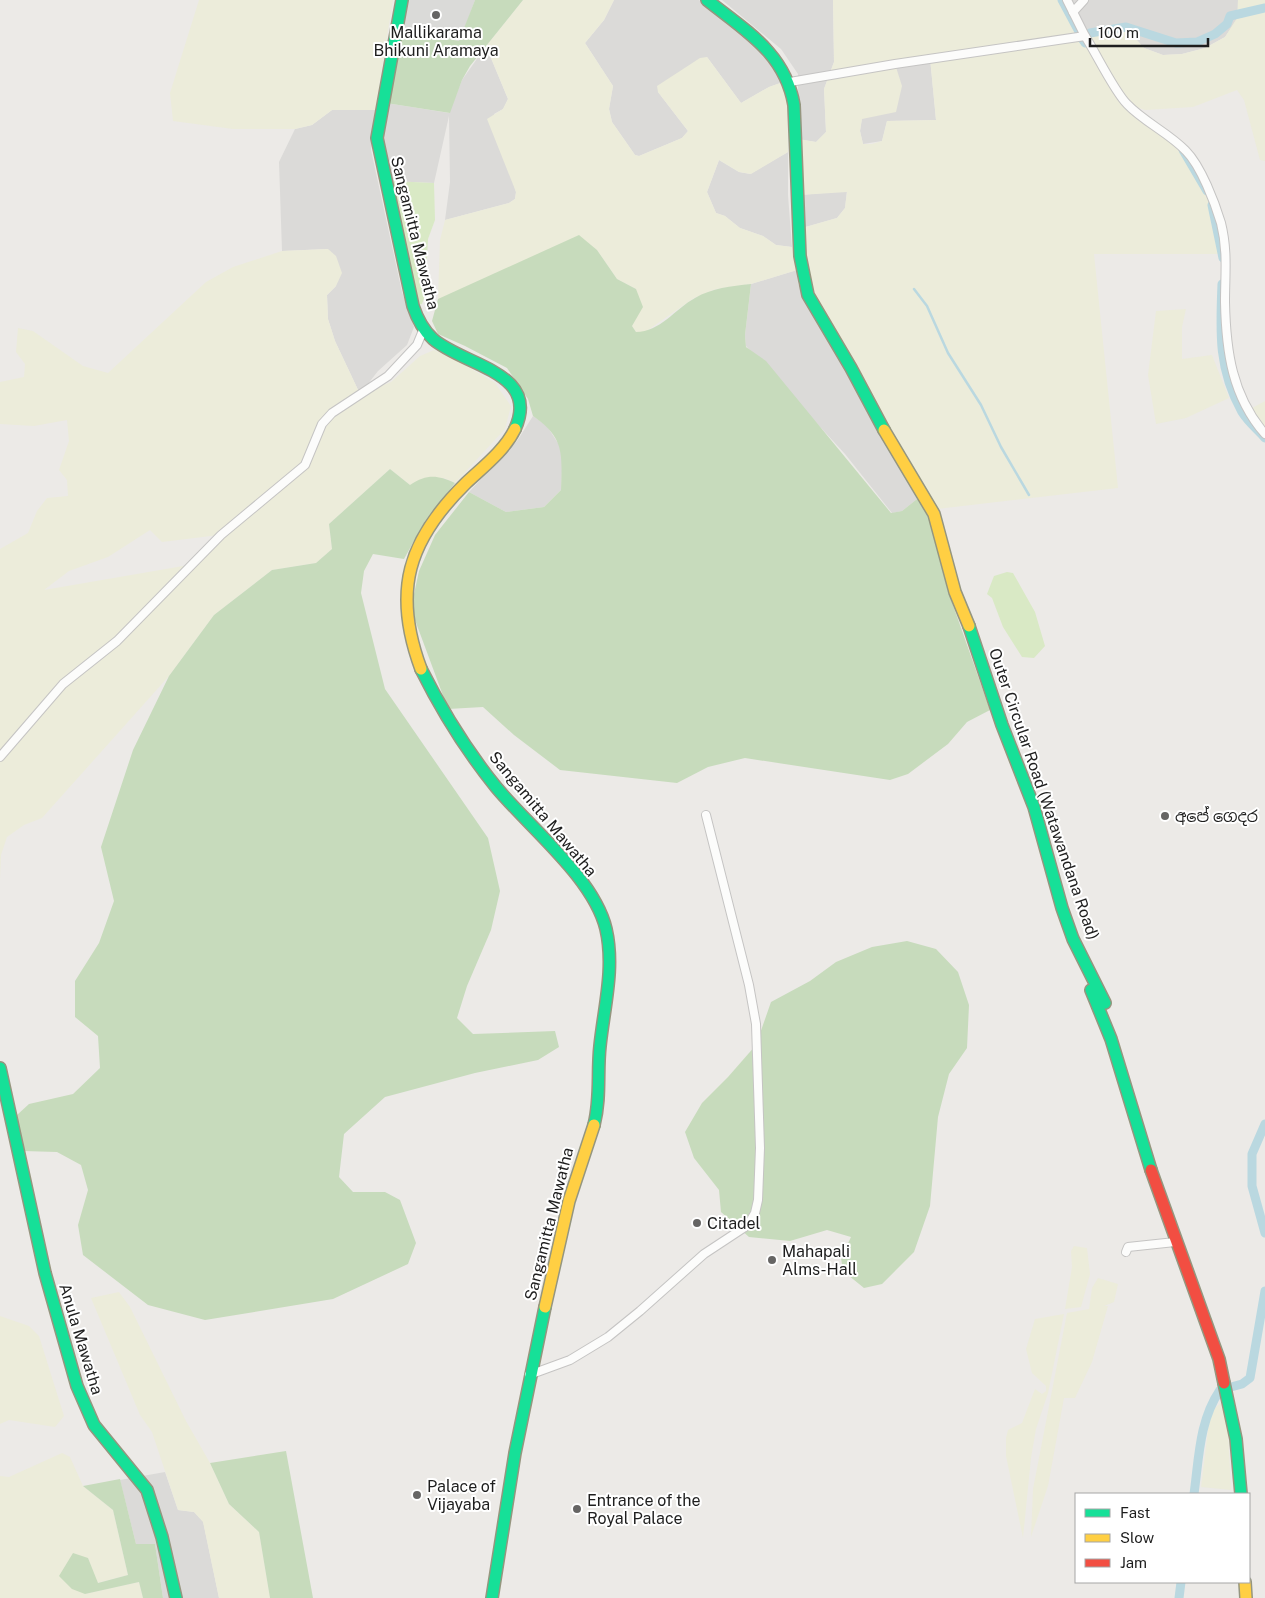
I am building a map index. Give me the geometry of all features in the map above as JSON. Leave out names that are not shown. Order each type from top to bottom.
[{"type":"main road","name":"Sangamitta Mawatha","points":[[402,0],[378,118],[377,138],[415,313],[424,328],[439,344],[491,368],[507,379],[517,393],[521,409],[519,423],[512,435],[445,505],[428,529],[415,555],[406,592],[406,613],[411,638],[430,686],[446,716],[492,784],[579,880],[600,912],[609,945],[610,966],[600,1048],[598,1106],[572,1188],[529,1375],[503,1520],[492,1598]]},
{"type":"main road","name":"Outer Circular Road (Watawandana Road)","points":[[707,0],[771,52],[782,65],[790,82],[793,96],[800,256],[808,296],[851,368],[884,432],[929,506],[937,523],[955,592],[977,647],[1002,725],[1034,807],[1052,876],[1073,939],[1105,1003],[1091,990],[1111,1039],[1160,1201],[1208,1323],[1228,1396],[1236,1440],[1241,1493]]},
{"type":"main road","name":"Anula Mawatha","points":[[0,1068],[44,1273],[77,1386],[94,1425],[147,1490],[162,1537],[176,1598]]},
{"type":"main road","points":[[1245,1583],[1246,1598]]},
{"type":"street","points":[[1067,0],[1085,36],[1126,103],[1187,152],[1212,196],[1221,226],[1228,263],[1225,301],[1227,349],[1235,384],[1243,403],[1265,434]]},
{"type":"street","points":[[1073,12],[1084,0]]},
{"type":"street","points":[[790,82],[904,62],[1085,36]]},
{"type":"street","points":[[0,757],[63,684],[117,641],[220,535],[305,464],[322,424],[332,413],[388,376],[406,359],[417,345],[424,328]]},
{"type":"street","points":[[529,1375],[570,1360],[608,1337],[704,1254],[748,1224],[755,1213],[758,1200],[760,1148],[756,1024],[749,985],[706,814]]},
{"type":"street","points":[[1126,1252],[1128,1247],[1175,1242]]},
{"type":"shaded area","name":"Mallikarama Bhikuni Aramaya","points":[[406,0],[475,0],[460,41],[401,30]]},
{"type":"shaded area","points":[[614,0],[699,0],[771,58],[786,81],[769,87],[741,103],[707,57],[658,92],[688,131],[682,138],[639,156],[635,155],[612,122],[609,109],[613,86],[585,43],[604,20]]},
{"type":"shaded area","points":[[722,0],[833,0],[834,62],[824,89],[826,132],[816,142],[798,139],[798,74],[781,49]]},
{"type":"shaded area","points":[[1062,0],[1238,0],[1238,18],[1225,37],[1205,48],[1182,54],[1163,55],[1144,48],[1128,30],[1081,36]]},
{"type":"shaded area","points":[[486,46],[508,99],[503,109],[494,114],[516,192],[515,199],[509,203],[445,220],[450,182],[449,116],[434,183],[391,181],[383,148],[386,103],[449,113],[462,80]]},
{"type":"shaded area","points":[[930,58],[936,120],[887,121],[882,141],[863,144],[860,131],[862,118],[895,64]]},
{"type":"shaded area","points":[[332,110],[375,110],[371,150],[402,292],[414,327],[407,345],[378,371],[360,394],[335,341],[328,319],[327,295],[336,286],[327,249],[282,251],[279,162],[295,129],[312,125]]},
{"type":"shaded area","points":[[788,152],[788,195],[792,247],[776,245],[763,236],[740,228],[725,216],[716,213],[707,192],[719,160],[739,172],[750,174]]},
{"type":"shaded area","points":[[847,191],[845,208],[837,218],[802,228],[800,195]]},
{"type":"shaded area","points":[[797,270],[798,284],[814,315],[917,499],[902,511],[892,513],[845,454],[746,346],[745,335],[751,284]]},
{"type":"shaded area","points":[[533,416],[547,426],[563,451],[561,490],[544,507],[506,512],[469,492],[517,441]]},
{"type":"shaded area","points":[[165,1472],[178,1510],[194,1512],[203,1521],[219,1598],[163,1598],[155,1544],[136,1544],[120,1480]]},
{"type":"green space","points":[[199,0],[393,0],[375,110],[332,110],[312,125],[295,129],[233,129],[173,121],[170,93]]},
{"type":"green space","points":[[475,0],[523,0],[470,66],[462,80],[450,113],[386,103],[401,30],[459,41]]},
{"type":"green space","points":[[523,0],[614,0],[604,20],[585,43],[613,86],[609,109],[612,122],[635,155],[639,156],[682,138],[688,131],[658,92],[657,86],[700,58],[707,57],[741,103],[769,87],[786,81],[788,152],[751,174],[739,172],[719,160],[707,192],[716,213],[725,216],[740,228],[763,236],[776,245],[792,247],[797,270],[751,284],[716,289],[694,298],[645,332],[636,332],[632,326],[636,289],[617,279],[597,250],[438,299],[440,240],[445,220],[509,203],[515,199],[516,192],[487,119],[503,109],[508,99],[486,46]]},
{"type":"green space","points":[[833,0],[1062,0],[1122,103],[1183,150],[1211,199],[1223,254],[1094,254],[1118,488],[937,509],[894,440],[853,361],[819,304],[807,269],[802,228],[837,218],[845,208],[847,192],[800,195],[798,139],[816,142],[826,132],[824,89],[834,62]],"holes":[[[930,58],[936,120],[887,121],[882,141],[863,144],[860,131],[862,119],[896,112],[902,86],[895,64]]]},
{"type":"green space","points":[[1238,0],[1265,0],[1265,161],[1260,160],[1244,100],[1237,90],[1193,107],[1145,110],[1126,103],[1085,36],[1128,30],[1144,48],[1163,55],[1182,54],[1205,48],[1225,37],[1237,18]]},
{"type":"green space","points":[[391,181],[434,183],[435,220],[428,239],[425,295],[422,304],[418,305]]},
{"type":"green space","points":[[579,235],[597,250],[617,279],[636,289],[643,307],[632,326],[636,332],[653,328],[688,303],[708,292],[751,284],[745,335],[746,347],[766,361],[891,513],[902,511],[917,499],[929,514],[948,591],[990,710],[967,722],[948,744],[908,774],[890,780],[745,758],[708,767],[677,783],[560,770],[514,735],[483,707],[448,709],[415,620],[412,603],[419,571],[435,535],[469,492],[506,512],[544,507],[561,490],[562,466],[556,440],[551,432],[533,416],[528,399],[507,368],[438,334],[432,321],[438,299]]},
{"type":"green space","points":[[328,249],[336,256],[342,273],[336,286],[327,295],[328,319],[335,341],[360,394],[391,382],[420,356],[434,350],[458,361],[495,383],[511,406],[505,429],[455,483],[444,478],[410,485],[390,469],[329,524],[332,549],[316,563],[272,570],[214,615],[169,676],[42,818],[24,825],[7,837],[1,855],[0,881],[0,549],[28,533],[37,511],[47,498],[68,496],[67,480],[59,470],[69,441],[67,420],[34,426],[0,424],[0,382],[24,377],[25,364],[16,352],[18,328],[33,331],[83,366],[108,373],[206,282],[233,267],[282,251]],"holes":[[[150,530],[162,542],[219,535],[189,565],[44,590],[69,571],[108,557]]]},
{"type":"green space","points":[[1186,309],[1182,327],[1182,359],[1212,355],[1229,398],[1186,418],[1156,424],[1148,375],[1156,311]]},
{"type":"green space","points":[[1265,401],[1265,438],[1243,413]]},
{"type":"green space","points":[[390,469],[410,485],[427,477],[443,478],[455,483],[425,521],[404,559],[373,554],[364,571],[361,593],[385,689],[488,838],[500,891],[491,930],[467,986],[457,1018],[473,1034],[555,1031],[559,1047],[538,1060],[475,1073],[385,1097],[344,1134],[339,1177],[353,1192],[385,1192],[400,1200],[416,1243],[408,1264],[333,1299],[205,1320],[148,1305],[83,1255],[78,1225],[88,1190],[81,1165],[57,1152],[23,1151],[17,1115],[29,1104],[73,1094],[100,1068],[98,1036],[75,1017],[75,981],[99,943],[114,901],[101,847],[133,750],[169,676],[214,615],[272,570],[316,563],[332,549],[329,524]]},
{"type":"green space","points":[[1007,572],[1013,573],[1035,612],[1045,646],[1034,658],[1022,657],[1003,627],[992,598],[987,594],[994,576]]},
{"type":"green space","points":[[907,941],[936,949],[958,972],[969,1005],[967,1048],[949,1074],[938,1117],[930,1206],[914,1252],[882,1284],[864,1288],[843,1271],[841,1258],[851,1237],[827,1230],[790,1241],[749,1237],[721,1212],[719,1190],[694,1158],[685,1132],[702,1103],[756,1045],[771,1002],[810,981],[836,962],[872,947]]},
{"type":"green space","points":[[1074,1246],[1087,1248],[1090,1274],[1081,1307],[1065,1309],[1072,1267],[1071,1251]]},
{"type":"green space","points":[[1098,1278],[1118,1284],[1114,1302],[1104,1306],[1108,1306],[1092,1362],[1075,1398],[1064,1398],[1048,1486],[1031,1537],[1033,1489],[1067,1313],[1089,1309],[1092,1288]]},
{"type":"green space","points":[[119,1292],[130,1307],[229,1504],[259,1532],[270,1598],[219,1598],[203,1522],[194,1512],[178,1510],[152,1432],[140,1415],[91,1298]]},
{"type":"green space","points":[[1064,1314],[1048,1393],[1036,1429],[1031,1458],[1023,1538],[1006,1456],[1006,1438],[1008,1430],[1022,1423],[1035,1389],[1042,1394],[1046,1391],[1046,1386],[1032,1373],[1026,1349],[1035,1319]]},
{"type":"green space","points":[[0,1316],[29,1326],[39,1336],[64,1416],[55,1427],[9,1420],[0,1424]]},
{"type":"green space","points":[[1222,1402],[1228,1431],[1231,1490],[1201,1487],[1209,1422],[1213,1410]]},
{"type":"green space","points":[[286,1451],[313,1598],[270,1598],[259,1532],[229,1504],[210,1463]]},
{"type":"green space","points":[[62,1453],[70,1457],[83,1486],[113,1510],[128,1575],[97,1583],[88,1558],[85,1594],[139,1582],[143,1598],[0,1598],[0,1476],[9,1477]]},
{"type":"green space","points":[[120,1479],[136,1544],[155,1544],[163,1598],[143,1598],[139,1582],[85,1594],[72,1589],[59,1576],[73,1553],[88,1558],[98,1583],[128,1575],[113,1510],[83,1486]]},
{"type":"waterway","points":[[1062,0],[1085,43]]},
{"type":"waterway","points":[[1083,40],[1090,33],[1126,27],[1176,43],[1197,42],[1215,34],[1227,24],[1230,16],[1265,8]]},
{"type":"waterway","points":[[1183,150],[1207,191]]},
{"type":"waterway","points":[[1212,205],[1223,258]]},
{"type":"waterway","points":[[1222,284],[1221,334],[1228,381],[1242,412],[1265,438]]},
{"type":"waterway","points":[[914,289],[927,306],[948,353],[981,405],[1001,447],[1029,495]]},
{"type":"waterway","points":[[1265,1124],[1252,1154],[1252,1186],[1265,1233]]},
{"type":"waterway","points":[[1194,1493],[1201,1440],[1213,1402],[1220,1390],[1242,1384],[1250,1378],[1265,1291]]},
{"type":"waterway","points":[[1179,1598],[1181,1583]]},
{"type":"traffic: fast","points":[[402,0],[377,138],[413,306],[421,324],[433,339],[446,348],[495,373],[509,383],[518,395],[520,410],[515,429]]},
{"type":"traffic: fast","points":[[707,0],[762,45],[773,57],[789,87],[794,105],[800,256],[808,295],[851,368],[884,430]]},
{"type":"traffic: fast","points":[[969,626],[1002,725],[1034,807],[1062,908],[1073,939],[1105,1003],[1091,990],[1111,1039],[1151,1170]]},
{"type":"traffic: fast","points":[[421,669],[455,730],[485,773],[575,872],[599,910],[606,929],[609,973],[599,1056],[597,1105],[594,1125]]},
{"type":"traffic: fast","points":[[0,1068],[45,1273],[77,1386],[94,1425],[147,1490],[162,1537],[176,1598]]},
{"type":"traffic: fast","points":[[492,1598],[515,1453],[545,1307]]},
{"type":"traffic: fast","points":[[1224,1383],[1236,1439],[1241,1493]]},
{"type":"traffic: slow","points":[[421,669],[412,641],[407,591],[411,568],[419,546],[430,525],[446,504],[500,451],[515,429]]},
{"type":"traffic: slow","points":[[884,430],[934,514],[955,592],[969,626]]},
{"type":"traffic: slow","points":[[545,1307],[569,1201],[594,1125]]},
{"type":"traffic: slow","points":[[1245,1583],[1246,1598]]},
{"type":"traffic: jam","points":[[1151,1170],[1219,1359],[1224,1383]]},
{"type":"place","name":"Mallikarama Bhikuni Aramaya","points":[[436,15]]},
{"type":"place","name":"අපේ ගෙදර","points":[[1165,816]]},
{"type":"place","name":"Citadel","points":[[697,1223]]},
{"type":"place","name":"Mahapali Alms-Hall","points":[[772,1260]]},
{"type":"place","name":"Palace of Vijayaba","points":[[417,1495]]},
{"type":"place","name":"Entrance of the Royal Palace","points":[[577,1509]]}]
